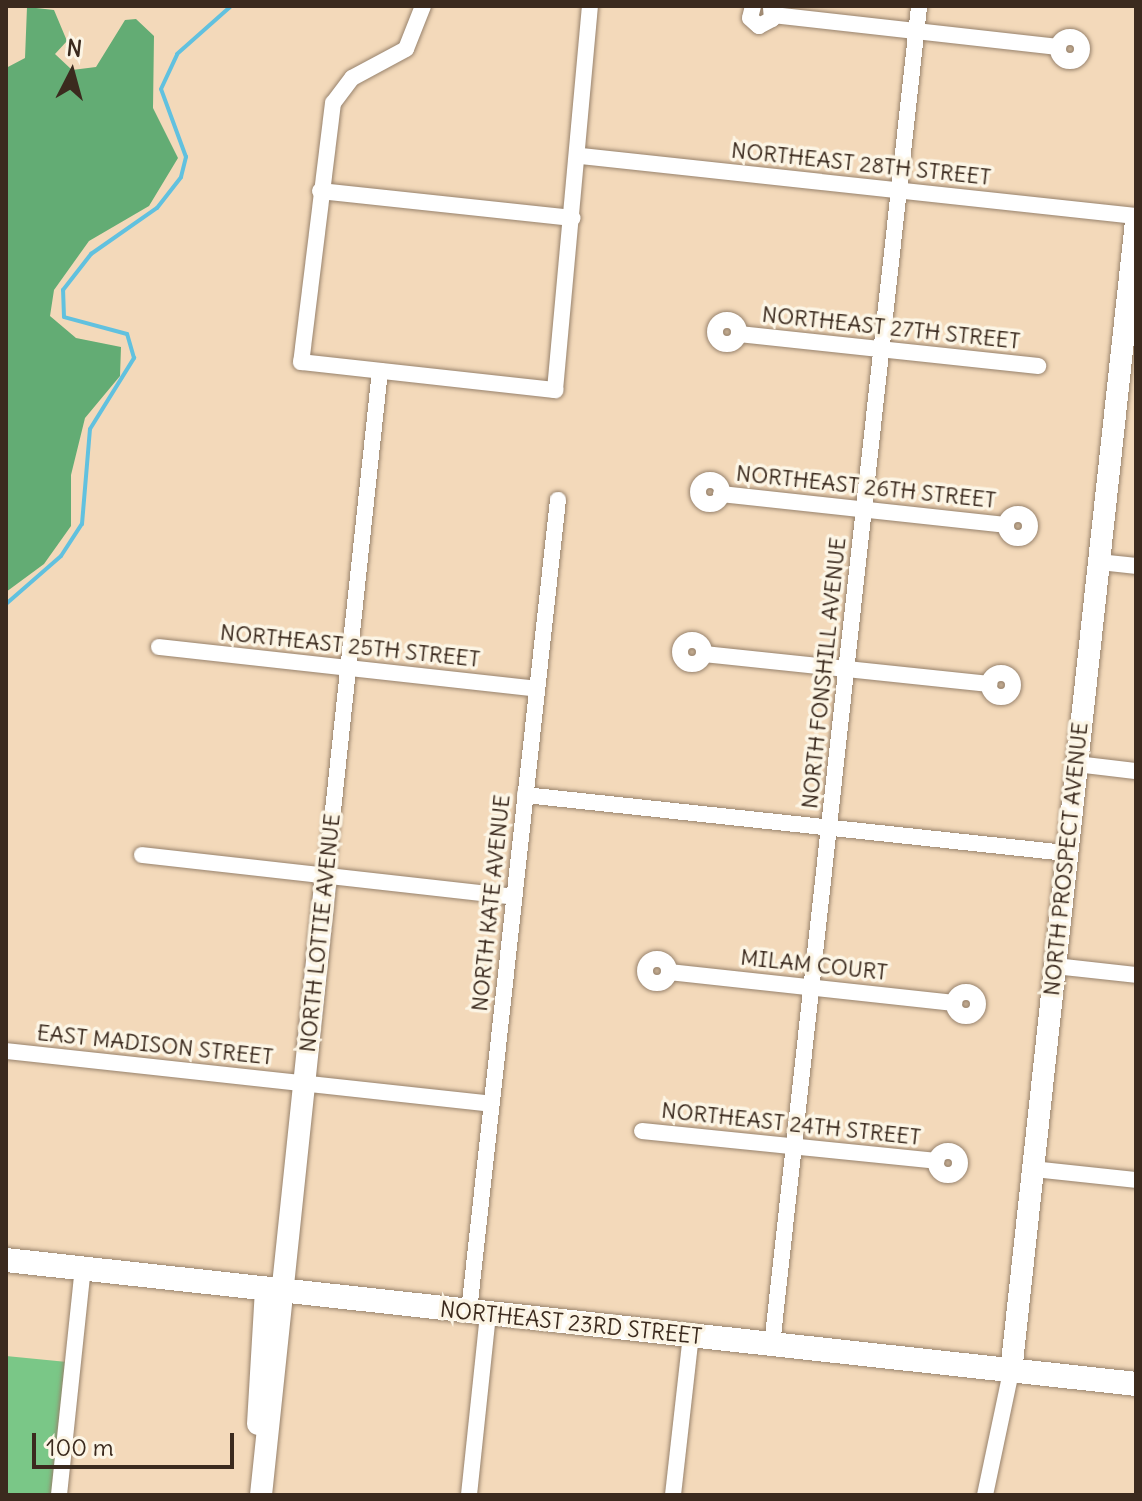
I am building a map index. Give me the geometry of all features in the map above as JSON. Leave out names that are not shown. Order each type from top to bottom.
[{"type":"main road","name":"NORTHEAST 23RD STREET","points":[[6,1260],[1136,1384]]},
{"type":"street","points":[[423,6],[406,49],[352,78],[333,103],[301,362],[555,390],[581,156],[590,6]]},
{"type":"street","points":[[753,6],[755,24],[767,25],[771,10],[1058,47]]},
{"type":"street","name":"NORTH FONSHILL AVENUE","points":[[772,1345],[919,6]]},
{"type":"street","name":"NORTHEAST 28TH STREET","points":[[581,156],[1136,218]]},
{"type":"street","points":[[320,191],[573,218]]},
{"type":"street","name":"NORTH PROSPECT AVENUE","points":[[985,1495],[1011,1372],[1099,562],[1129,356],[1136,218]]},
{"type":"street","name":"NORTHEAST 27TH STREET","points":[[739,334],[1038,366]]},
{"type":"street","name":"NORTH LOTTIE AVENUE","points":[[251,1495],[274,1291],[303,1083],[380,371]]},
{"type":"street","name":"NORTHEAST 26TH STREET","points":[[721,494],[1005,525]]},
{"type":"street","name":"NORTH KATE AVENUE","points":[[469,1495],[490,1104],[558,500]]},
{"type":"street","points":[[1099,562],[1136,566]]},
{"type":"street","name":"NORTHEAST 25TH STREET","points":[[159,647],[537,689]]},
{"type":"street","points":[[704,654],[989,684]]},
{"type":"street","points":[[1076,764],[1136,771]]},
{"type":"street","points":[[525,795],[1066,853]]},
{"type":"street","points":[[142,855],[514,897]]},
{"type":"street","points":[[1055,966],[1136,975]]},
{"type":"street","name":"MILAM COURT","points":[[669,972],[954,1003]]},
{"type":"street","name":"EAST MADISON STREET","points":[[6,1051],[490,1104]]},
{"type":"street","name":"NORTHEAST 24TH STREET","points":[[642,1131],[936,1161]]},
{"type":"street","points":[[1033,1169],[1136,1180]]},
{"type":"street","points":[[59,1495],[83,1268]]},
{"type":"street","name":"NORTH LOTTIE AVENUE","points":[[261,1495],[274,1291]]},
{"type":"street","points":[[673,1495],[691,1335]]},
{"type":"green space","points":[[27,7],[54,10],[67,41],[55,54],[72,70],[96,67],[125,20],[136,19],[154,36],[153,108],[178,158],[149,206],[89,241],[54,290],[50,316],[76,338],[121,347],[120,376],[85,418],[71,475],[71,526],[44,564],[6,592],[6,68],[25,58]]},
{"type":"green space","points":[[6,1356],[67,1362],[53,1495],[6,1495]]},
{"type":"waterway","points":[[6,604],[61,556],[82,524],[90,429],[134,358],[127,334],[64,317],[63,290],[91,254],[157,208],[181,177],[186,157],[161,89],[177,54],[231,6]]}]
